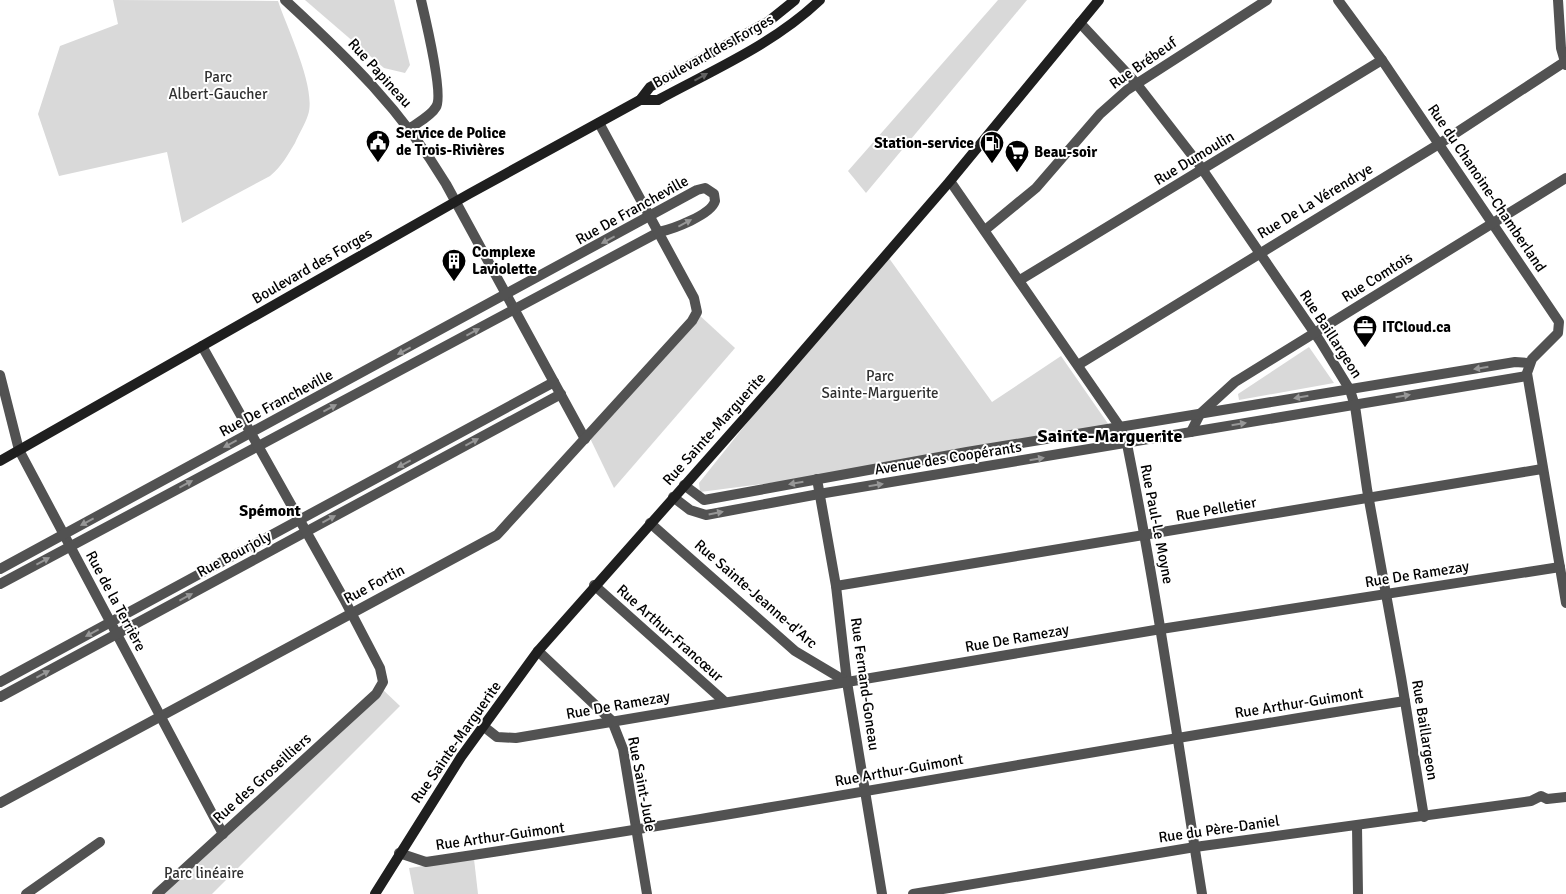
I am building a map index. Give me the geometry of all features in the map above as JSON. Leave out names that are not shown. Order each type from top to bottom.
[{"type":"street","name":"Rue Papineau","points":[[285,0],[362,72],[409,129],[435,166],[585,439]]},
{"type":"street","points":[[409,129],[433,110],[438,102],[434,64],[421,0]]},
{"type":"street","name":"Boulevard des Forges","points":[[0,461],[456,202],[640,100],[650,87],[769,20],[795,0]]},
{"type":"street","name":"Rue Sainte-Marguerite","points":[[374,894],[483,726],[538,651],[594,585],[772,387],[950,181],[1099,0]]},
{"type":"street","name":"Rue Brébeuf","points":[[985,230],[1036,188],[1100,114],[1136,82],[1267,0]]},
{"type":"street","name":"Rue du Chanoine-Chamberland","points":[[1338,0],[1382,60],[1559,322],[1560,329],[1556,335],[1529,363]]},
{"type":"street","points":[[1558,0],[1560,48],[1566,62]]},
{"type":"street","name":"Boulevard des Forges","points":[[640,100],[658,100],[759,45],[790,26],[818,1]]},
{"type":"street","name":"Rue Baillargeon","points":[[1080,22],[1136,82],[1203,171],[1314,333],[1350,390],[1355,406],[1385,595],[1424,817]]},
{"type":"street","name":"Rue Dumoulin","points":[[1020,280],[1203,171],[1382,60]]},
{"type":"street","name":"Rue De La Vérendrye","points":[[1078,364],[1439,144],[1566,62]]},
{"type":"street","points":[[599,123],[659,232]]},
{"type":"street","name":"Rue Comtois","points":[[1191,432],[1200,414],[1235,382],[1566,178]]},
{"type":"street","name":"Rue Paul-Le Moyne","points":[[950,181],[1078,364],[1120,427],[1127,444],[1161,629],[1176,737],[1202,894]]},
{"type":"street","name":"Rue De Francheville","points":[[0,569],[651,217],[701,188],[708,189],[714,194],[714,204],[709,210],[673,229],[659,232],[0,584]]},
{"type":"street","name":"Rue Fortin","points":[[0,803],[497,535],[694,319],[697,310],[694,298],[659,232]]},
{"type":"street","points":[[202,346],[352,613]]},
{"type":"street","name":"Avenue des Coopérants","points":[[684,484],[704,500],[966,452],[1515,362],[1529,363]]},
{"type":"street","points":[[1529,363],[1528,376],[1542,469],[1566,603]]},
{"type":"street","name":"Avenue des Coopérants","points":[[673,497],[690,510],[706,515],[819,494],[1528,376]]},
{"type":"street","name":"Rue de la Terrière","points":[[0,379],[19,450],[223,834]]},
{"type":"street","name":"Rue Bourjoly","points":[[0,682],[554,382]]},
{"type":"street","name":"Rue Bourjoly","points":[[0,697],[561,394]]},
{"type":"street","points":[[966,452],[970,470]]},
{"type":"street","name":"Rue Pelletier","points":[[836,586],[1370,499],[1386,493],[1542,469]]},
{"type":"street","name":"Rue Fernand-Goneau","points":[[817,479],[836,586],[847,682],[882,894]]},
{"type":"street","name":"Rue Sainte-Jeanne-d'Arc","points":[[650,523],[795,651],[847,682]]},
{"type":"street","name":"Rue De Ramezay","points":[[483,726],[497,736],[510,738],[1161,629],[1560,567]]},
{"type":"street","name":"Rue Arthur-Francœur","points":[[594,585],[725,702]]},
{"type":"street","name":"Rue des Groseilliers","points":[[157,894],[376,694],[383,682],[380,668],[352,613]]},
{"type":"street","name":"Rue Saint-Jude","points":[[538,651],[612,722],[623,749],[647,894]]},
{"type":"street","name":"Rue Arthur-Guimont","points":[[399,853],[426,862],[636,831],[1176,737],[1405,701]]},
{"type":"street","name":"Rue du Père-Daniel","points":[[913,894],[1195,847],[1531,801],[1537,804],[1547,799],[1566,797]]},
{"type":"street","points":[[1357,826],[1358,894]]},
{"type":"street","points":[[26,894],[100,842]]},
{"type":"green space","name":"Parc Albert-Gaucher","points":[[113,0],[278,1],[300,58],[310,104],[307,118],[295,143],[284,161],[270,176],[182,223],[167,152],[59,176],[38,114],[60,46],[118,24]]},
{"type":"green space","points":[[305,0],[394,0],[410,65],[405,73],[384,68]]},
{"type":"green space","points":[[998,0],[1027,0],[866,193],[848,171]]},
{"type":"green space","name":"Parc Sainte-Marguerite","points":[[886,254],[992,402],[1061,356],[1111,428],[817,477],[700,492],[699,483],[836,311]]},
{"type":"green space","points":[[698,314],[735,348],[614,488],[588,434]]},
{"type":"green space","points":[[1309,347],[1334,383],[1239,400],[1238,394]]},
{"type":"green space","name":"Parc linéaire","points":[[379,686],[400,706],[212,894],[152,894]]},
{"type":"green space","points":[[474,859],[478,894],[414,894],[409,868]]},
{"type":"place","name":"Service de Police de Trois-Rivières","points":[[378,163]]},
{"type":"place","name":"Station-service","points":[[992,164]]},
{"type":"place","name":"Beau-soir","points":[[1017,173]]},
{"type":"place","name":"Complexe Laviolette","points":[[454,282]]},
{"type":"place","name":"ITCloud.ca","points":[[1365,348]]},
{"type":"district","name":"Sainte-Marguerite","points":[[1110,436]]},
{"type":"district","name":"Spémont","points":[[270,510]]}]
